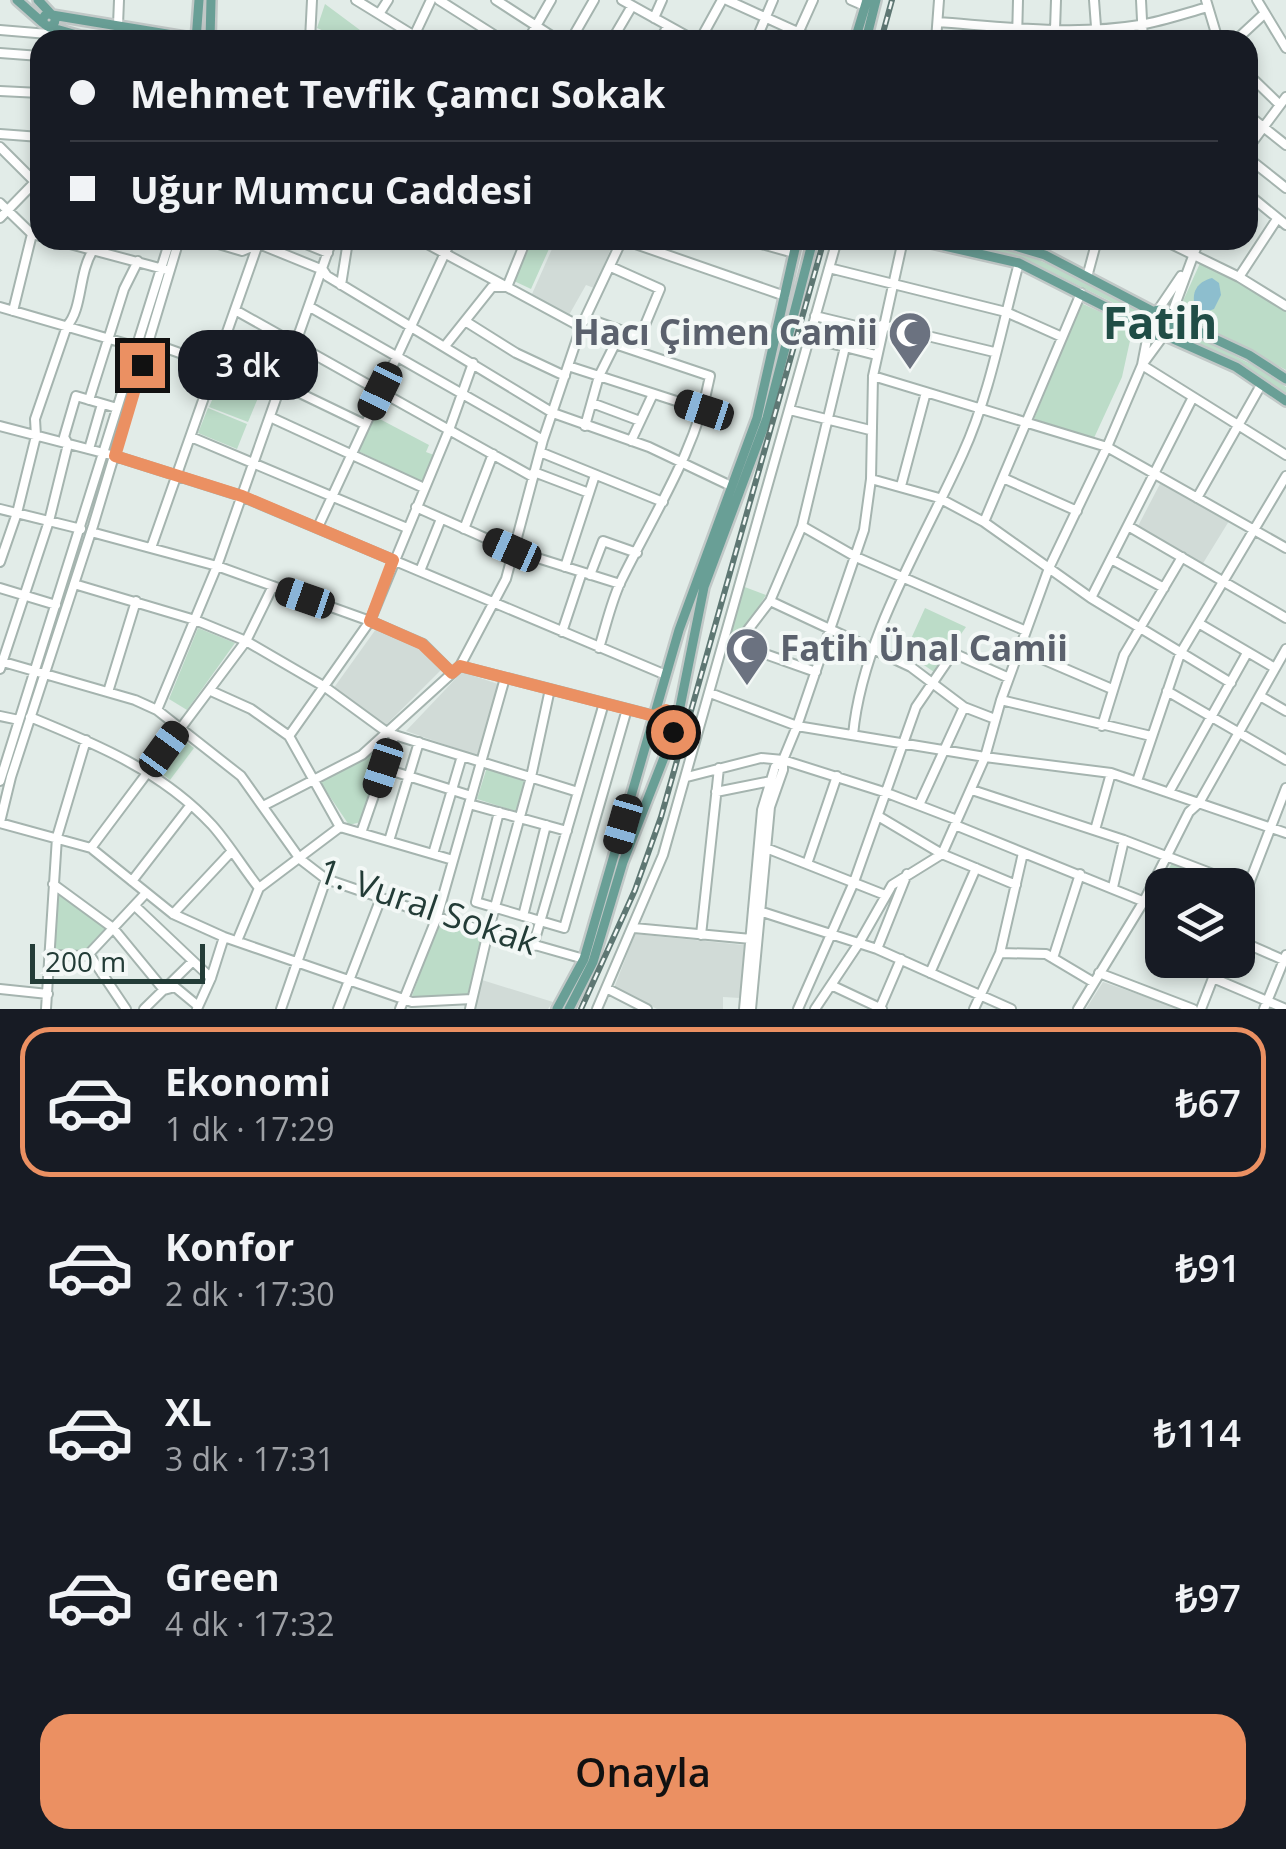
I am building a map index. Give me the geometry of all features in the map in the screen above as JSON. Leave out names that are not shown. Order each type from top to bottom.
[{"type":"main road","points":[[17,0],[46,30]]},
{"type":"main road","points":[[38,0],[56,22],[48,30]]},
{"type":"main road","points":[[197,30],[199,0]]},
{"type":"main road","points":[[210,30],[211,0]]},
{"type":"main road","points":[[868,30],[876,0]]},
{"type":"main road","points":[[857,30],[866,3]]},
{"type":"main road","points":[[52,14],[146,30]]},
{"type":"main road","points":[[557,1009],[584,960],[678,630],[757,418],[795,250]]},
{"type":"main road","points":[[569,1009],[593,962],[624,862],[673,732],[704,587],[767,418],[810,250]]},
{"type":"main road","points":[[962,250],[1019,263],[1156,334],[1236,367],[1286,401]]},
{"type":"main road","points":[[1033,250],[1248,355],[1286,380]]},
{"type":"main road","points":[[1149,329],[1148,321],[1156,311]]},
{"type":"main road","points":[[1164,335],[1172,327],[1172,318]]},
{"type":"main road","points":[[654,719],[666,710],[676,719]]},
{"type":"main road","points":[[654,719],[660,733],[673,732]]},
{"type":"street","points":[[118,25],[119,0]]},
{"type":"street","points":[[191,0],[199,0]]},
{"type":"street","points":[[310,30],[312,0]]},
{"type":"street","points":[[356,0],[403,30]]},
{"type":"street","points":[[379,14],[388,0]]},
{"type":"street","points":[[420,30],[435,0],[485,30]]},
{"type":"street","points":[[496,0],[542,30]]},
{"type":"street","points":[[534,30],[551,0]]},
{"type":"street","points":[[577,30],[594,0]]},
{"type":"street","points":[[622,0],[676,30]]},
{"type":"street","points":[[654,18],[662,0]]},
{"type":"street","points":[[704,30],[724,0],[787,30]]},
{"type":"street","points":[[761,30],[773,0]]},
{"type":"street","points":[[800,30],[813,0]]},
{"type":"street","points":[[852,0],[866,3]]},
{"type":"street","points":[[937,30],[939,0]]},
{"type":"street","points":[[1018,0],[1018,28]]},
{"type":"street","points":[[1056,0],[1057,30]]},
{"type":"street","points":[[1094,0],[1097,30]]},
{"type":"street","points":[[1141,0],[1144,30]]},
{"type":"street","points":[[1256,0],[1286,48]]},
{"type":"street","points":[[1120,30],[1207,4],[1215,30]]},
{"type":"street","points":[[618,30],[632,6]]},
{"type":"street","points":[[1247,30],[1264,14]]},
{"type":"street","points":[[938,22],[1029,30]]},
{"type":"street","points":[[666,30],[668,26]]},
{"type":"street","points":[[0,30],[30,31]]},
{"type":"street","points":[[0,53],[30,55]]},
{"type":"street","points":[[1258,81],[1283,100],[1258,134]]},
{"type":"street","points":[[0,91],[30,92]]},
{"type":"street","points":[[1258,123],[1286,145]]},
{"type":"street","points":[[0,134],[30,136]]},
{"type":"street","points":[[0,147],[30,177]]},
{"type":"street","points":[[1258,166],[1286,188]]},
{"type":"street","points":[[0,218],[30,188]]},
{"type":"street","points":[[1258,202],[1286,226]]},
{"type":"street","points":[[0,203],[30,230]]},
{"type":"street","points":[[1258,248],[1278,218]]},
{"type":"street","points":[[14,311],[32,250]]},
{"type":"street","points":[[0,562],[36,436],[35,419],[67,326],[75,317],[87,250]]},
{"type":"street","points":[[100,250],[167,270]]},
{"type":"street","points":[[0,782],[56,605],[91,532],[149,342],[169,250]]},
{"type":"street","points":[[176,250],[137,346],[80,529],[44,675],[0,822],[91,848],[173,914],[224,937],[349,980],[402,1004],[471,1004],[550,689]]},
{"type":"street","points":[[151,548],[256,250]]},
{"type":"street","points":[[277,250],[323,270],[553,413],[631,440],[732,486]]},
{"type":"street","points":[[321,250],[328,253]]},
{"type":"street","points":[[157,710],[217,566],[330,250]]},
{"type":"street","points":[[341,284],[347,250]]},
{"type":"street","points":[[439,250],[584,323],[640,337],[660,289],[611,268]]},
{"type":"street","points":[[318,527],[446,250]]},
{"type":"street","points":[[506,287],[522,250]]},
{"type":"street","points":[[263,806],[362,755],[392,734],[460,666],[506,578],[533,474],[568,366],[619,250]]},
{"type":"street","points":[[652,250],[785,296]]},
{"type":"street","points":[[783,250],[794,253]]},
{"type":"street","points":[[597,1009],[663,854],[834,250]]},
{"type":"street","points":[[748,1009],[750,940],[770,808],[783,760],[864,530],[871,479],[873,376],[900,250]]},
{"type":"street","points":[[1087,277],[1094,250]]},
{"type":"street","points":[[1184,250],[1285,304]]},
{"type":"street","points":[[1172,318],[1194,250]]},
{"type":"street","points":[[1239,277],[1257,250]]},
{"type":"street","points":[[89,400],[108,337],[138,262]]},
{"type":"street","points":[[852,736],[856,702],[872,646],[963,452],[1019,263]]},
{"type":"street","points":[[829,268],[1006,312],[1062,337]]},
{"type":"street","points":[[1156,311],[1186,268]]},
{"type":"street","points":[[445,346],[492,287],[506,287]]},
{"type":"street","points":[[984,522],[1080,293]]},
{"type":"street","points":[[310,307],[543,440]]},
{"type":"street","points":[[0,308],[137,346]]},
{"type":"street","points":[[235,310],[492,454],[533,474],[589,493]]},
{"type":"street","points":[[815,316],[994,352]]},
{"type":"street","points":[[465,320],[516,353],[565,376]]},
{"type":"street","points":[[815,1009],[892,885],[942,854],[985,757],[1008,678],[1048,568],[1142,365],[1149,329]]},
{"type":"street","points":[[585,426],[598,376],[622,330]]},
{"type":"street","points":[[1142,365],[1164,335]]},
{"type":"street","points":[[810,338],[876,355]]},
{"type":"street","points":[[149,342],[216,366]]},
{"type":"street","points":[[599,648],[620,584],[663,502],[704,410],[710,376],[615,344]]},
{"type":"street","points":[[737,644],[770,601],[802,526],[845,347]]},
{"type":"street","points":[[289,736],[370,621],[449,430],[472,363]]},
{"type":"street","points":[[1142,365],[1286,454]]},
{"type":"street","points":[[568,366],[704,410]]},
{"type":"street","points":[[873,376],[1107,447],[1286,548]]},
{"type":"street","points":[[282,384],[364,424]]},
{"type":"street","points":[[1198,498],[1261,385]]},
{"type":"street","points":[[900,486],[926,392]]},
{"type":"street","points":[[631,440],[653,394]]},
{"type":"street","points":[[1,664],[49,521],[68,444],[64,437],[76,396],[118,408]]},
{"type":"street","points":[[1091,598],[1193,397]]},
{"type":"street","points":[[592,403],[640,421]]},
{"type":"street","points":[[88,449],[102,404]]},
{"type":"street","points":[[790,410],[870,430]]},
{"type":"street","points":[[270,417],[424,488]]},
{"type":"street","points":[[0,426],[115,456],[242,496],[666,675]]},
{"type":"street","points":[[190,436],[407,528]]},
{"type":"street","points":[[540,452],[663,502]]},
{"type":"street","points":[[464,529],[492,454]]},
{"type":"street","points":[[565,567],[594,474]]},
{"type":"street","points":[[1137,781],[1180,654],[1283,487],[1286,476]]},
{"type":"street","points":[[1003,478],[1077,511]]},
{"type":"street","points":[[871,479],[939,498],[984,522],[1091,598],[1230,683]]},
{"type":"street","points":[[0,508],[80,529]]},
{"type":"street","points":[[416,508],[512,550],[620,584]]},
{"type":"street","points":[[420,571],[441,519]]},
{"type":"street","points":[[802,526],[856,557],[1026,631]]},
{"type":"street","points":[[1128,526],[1286,618]]},
{"type":"street","points":[[91,532],[217,566],[370,621],[422,644],[452,673]]},
{"type":"street","points":[[562,632],[602,541],[637,553]]},
{"type":"street","points":[[1102,726],[1124,655],[1182,557]]},
{"type":"street","points":[[1111,559],[1164,588]]},
{"type":"street","points":[[69,582],[195,620],[246,641],[325,687],[392,734],[578,792]]},
{"type":"street","points":[[91,848],[246,641],[273,586]]},
{"type":"street","points":[[0,588],[56,605]]},
{"type":"street","points":[[108,692],[136,601]]},
{"type":"street","points":[[770,601],[872,646],[932,681],[964,707],[995,719]]},
{"type":"street","points":[[1200,624],[1275,668]]},
{"type":"street","points":[[725,640],[816,672]]},
{"type":"street","points":[[1019,648],[1112,689]]},
{"type":"street","points":[[1078,1009],[1286,650]]},
{"type":"street","points":[[798,1009],[854,882],[916,707],[932,681],[953,652],[1008,678]]},
{"type":"street","points":[[1169,792],[1248,653]]},
{"type":"street","name":"1. Vural Sokak","points":[[1,664],[108,692],[157,710],[228,763],[300,859],[326,879],[437,917],[584,960]]},
{"type":"street","points":[[460,666],[627,708],[654,719]]},
{"type":"street","points":[[402,1004],[437,917],[506,678]]},
{"type":"street","points":[[211,691],[251,709],[289,736],[340,827],[453,860]]},
{"type":"street","points":[[1167,691],[1286,760]]},
{"type":"street","points":[[710,693],[797,726],[1111,773],[1286,832]]},
{"type":"street","points":[[1260,696],[1286,711]]},
{"type":"street","points":[[1001,700],[1151,736]]},
{"type":"street","points":[[534,946],[604,703]]},
{"type":"street","points":[[919,806],[964,707]]},
{"type":"street","points":[[499,812],[476,902],[564,928],[627,708]]},
{"type":"street","points":[[0,716],[19,720]]},
{"type":"street","points":[[30,718],[122,756],[147,772],[213,826],[259,888]]},
{"type":"street","points":[[361,833],[392,734]]},
{"type":"street","points":[[46,1009],[57,837],[86,740]]},
{"type":"street","points":[[389,841],[418,742]]},
{"type":"street","points":[[433,854],[462,756]]},
{"type":"street","points":[[687,777],[761,758],[783,760],[887,793],[1144,901]]},
{"type":"street","points":[[748,1009],[762,810],[776,767],[783,760]]},
{"type":"street","points":[[383,768],[452,790],[499,812],[567,830]]},
{"type":"street","points":[[700,935],[718,768]]},
{"type":"street","points":[[1094,830],[1111,773]]},
{"type":"street","points":[[808,864],[837,776]]},
{"type":"street","points":[[716,792],[771,782]]},
{"type":"street","points":[[1254,868],[1286,788]]},
{"type":"street","points":[[972,790],[1199,868]]},
{"type":"street","points":[[132,881],[190,806]]},
{"type":"street","points":[[878,816],[942,854],[1016,885]]},
{"type":"street","points":[[524,916],[546,825]]},
{"type":"street","points":[[237,941],[259,888],[340,827]]},
{"type":"street","points":[[1112,887],[1124,840]]},
{"type":"street","points":[[766,848],[885,894]]},
{"type":"street","points":[[173,914],[232,852]]},
{"type":"street","points":[[974,1009],[1000,953],[1023,853]]},
{"type":"street","points":[[930,973],[976,868]]},
{"type":"street","points":[[877,949],[908,874]]},
{"type":"street","points":[[1053,958],[1080,874]]},
{"type":"street","points":[[281,1009],[326,879]]},
{"type":"street","points":[[53,884],[112,928],[164,990]]},
{"type":"street","points":[[48,955],[89,954],[146,894]]},
{"type":"street","points":[[338,1009],[381,898]]},
{"type":"street","points":[[135,906],[211,978]]},
{"type":"street","points":[[756,910],[877,949],[1011,1009]]},
{"type":"street","points":[[634,928],[750,940]]},
{"type":"street","points":[[164,990],[175,987],[197,1008],[224,937]]},
{"type":"street","points":[[1255,947],[1285,959],[1266,1005]]},
{"type":"street","points":[[1000,953],[1046,954],[1096,978],[1193,1009]]},
{"type":"street","points":[[89,954],[126,1009]]},
{"type":"street","points":[[831,984],[881,1008],[901,959]]},
{"type":"street","points":[[144,1009],[193,961]]},
{"type":"street","points":[[1201,1009],[1214,978],[1266,1005],[1286,1009]]},
{"type":"street","points":[[0,989],[48,994]]},
{"type":"street","points":[[608,989],[647,1009]]},
{"type":"shaded area","points":[[552,250],[610,250],[594,288],[586,285],[569,315],[532,294]]},
{"type":"shaded area","points":[[1161,482],[1229,521],[1202,565],[1138,526]]},
{"type":"shaded area","points":[[376,629],[425,652],[442,669],[386,725],[333,689]]},
{"type":"shaded area","points":[[462,672],[498,684],[478,756],[406,731]]},
{"type":"shaded area","points":[[635,934],[744,945],[740,998],[723,997],[723,1009],[657,1009],[614,988]]},
{"type":"shaded area","points":[[481,980],[553,1002],[548,1009],[475,1009]]},
{"type":"shaded area","points":[[1103,982],[1181,1009],[1086,1009]]},
{"type":"green space","points":[[325,4],[360,30],[322,30],[317,28]]},
{"type":"green space","points":[[528,250],[549,250],[531,289],[514,281]]},
{"type":"green space","points":[[985,250],[1025,255],[1147,312],[1144,318],[1031,262]]},
{"type":"green space","points":[[1201,261],[1241,280],[1286,310],[1286,370],[1178,312]]},
{"type":"green space","points":[[1081,303],[1133,327],[1122,377],[1094,438],[1034,419]]},
{"type":"green space","points":[[1176,325],[1260,369],[1286,387],[1286,394],[1246,367],[1172,333]]},
{"type":"green space","points":[[260,337],[284,346],[266,390],[243,380]]},
{"type":"green space","points":[[220,382],[258,398],[248,422],[209,407]]},
{"type":"green space","points":[[208,408],[247,424],[237,449],[198,433]]},
{"type":"green space","points":[[374,416],[429,445],[426,452],[434,455],[423,482],[356,450]]},
{"type":"green space","points":[[742,586],[766,595],[738,640],[730,635]]},
{"type":"green space","points":[[925,608],[966,627],[934,672],[905,652]]},
{"type":"green space","points":[[198,628],[235,643],[187,710],[169,699]]},
{"type":"green space","points":[[180,737],[194,748],[170,780],[156,769]]},
{"type":"green space","points":[[388,737],[361,822],[349,825],[320,782],[369,755]]},
{"type":"green space","points":[[487,767],[527,780],[518,812],[477,799]]},
{"type":"green space","points":[[57,893],[106,928],[93,941],[89,953],[52,952]]},
{"type":"green space","points":[[439,922],[482,934],[468,994],[419,999],[412,996]]},
{"type":"water","points":[[1212,278],[1219,283],[1221,295],[1214,309],[1203,313],[1195,307],[1196,288]]},
{"type":"railway","points":[[884,30],[892,0]]},
{"type":"railway","points":[[581,1009],[635,890],[661,817],[821,250]]},
{"type":"place","name":"Hacı Çimen Camii","points":[[910,371]]},
{"type":"place","name":"Fatih Ünal Camii","points":[[747,687]]},
{"type":"district","name":"Fatih","points":[[1160,323]]},
{"type":"route","points":[[142,365],[115,456],[242,496],[393,560],[370,621],[422,644],[452,673],[460,666],[654,716],[666,710],[676,719],[673,732]]}]
